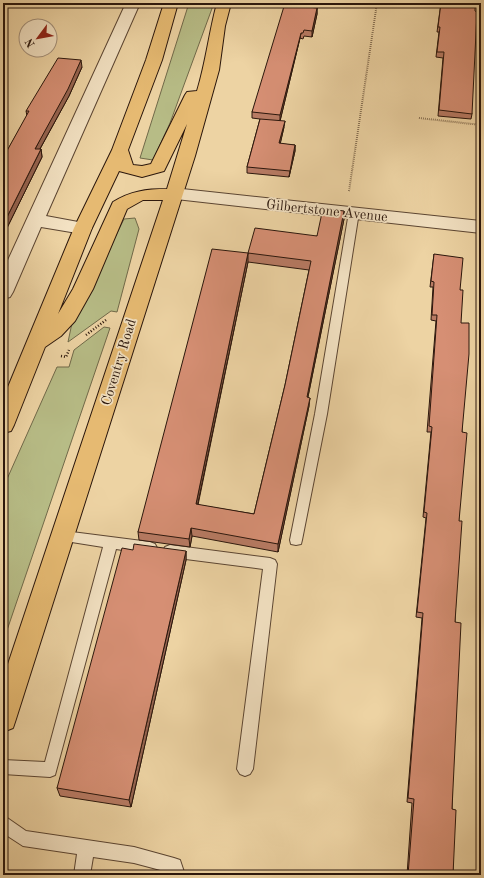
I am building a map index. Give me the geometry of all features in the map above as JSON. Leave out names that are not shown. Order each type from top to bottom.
[{"type":"highway","points":[[3,425],[82,228],[120,150],[154,60],[172,3]]},
{"type":"highway","name":"Coventry Road","points":[[3,720],[64,536],[131,320],[212,70],[218,26],[224,3]]},
{"type":"highway","points":[[120,150],[125,168],[143,172],[158,167],[197,86],[212,70]]},
{"type":"highway","points":[[37,342],[54,331],[68,316],[83,289],[119,206],[132,198],[173,194]]},
{"type":"street","points":[[3,292],[133,3]]},
{"type":"street","name":"Gilbertstone Avenue","points":[[173,194],[481,227]]},
{"type":"street","points":[[36,220],[82,228]]},
{"type":"lane","points":[[296,540],[321,414],[350,212]]},
{"type":"lane","points":[[64,536],[270,564],[244,769]]},
{"type":"lane","points":[[3,767],[50,770],[111,543]]},
{"type":"lane","points":[[3,823],[23,838],[134,855],[174,866],[178,875]]},
{"type":"lane","points":[[82,875],[86,848]]},
{"type":"path","points":[[350,212],[378,3]]},
{"type":"path","points":[[419,118],[481,125]]},
{"type":"green space","points":[[189,3],[214,3],[170,123],[153,160],[140,158]]},
{"type":"green space","points":[[135,218],[139,229],[117,312],[111,311],[68,342],[72,323],[124,219]]},
{"type":"green space","points":[[104,327],[110,328],[3,642],[3,488],[57,367],[69,367],[74,350]]},
{"type":"building","points":[[285,3],[309,3],[308,7],[317,8],[312,31],[304,30],[303,33],[301,33],[280,115],[252,112]]},
{"type":"building","points":[[441,3],[475,3],[475,11],[477,12],[472,114],[439,110],[444,52],[437,52]]},
{"type":"building","points":[[58,58],[81,60],[68,89],[35,149],[41,149],[3,225],[3,158],[29,111],[26,111]]},
{"type":"building","points":[[260,119],[285,121],[279,143],[295,145],[290,171],[247,167]]},
{"type":"building","points":[[323,208],[344,211],[307,397],[310,398],[278,544],[191,528],[189,539],[138,532],[212,249],[248,253],[255,228],[317,236]],"holes":[[[248,253],[311,261],[285,385],[254,514],[196,504]]]},
{"type":"building","points":[[434,254],[463,258],[460,290],[463,290],[461,323],[469,323],[469,354],[462,432],[467,433],[459,521],[462,521],[455,622],[461,623],[452,809],[456,810],[453,875],[408,875],[414,799],[408,798],[423,613],[417,612],[427,513],[424,512],[432,427],[429,426],[437,315],[432,315],[434,282],[431,281]]},
{"type":"building","points":[[134,544],[186,551],[129,800],[57,788],[122,548],[133,550]]}]
